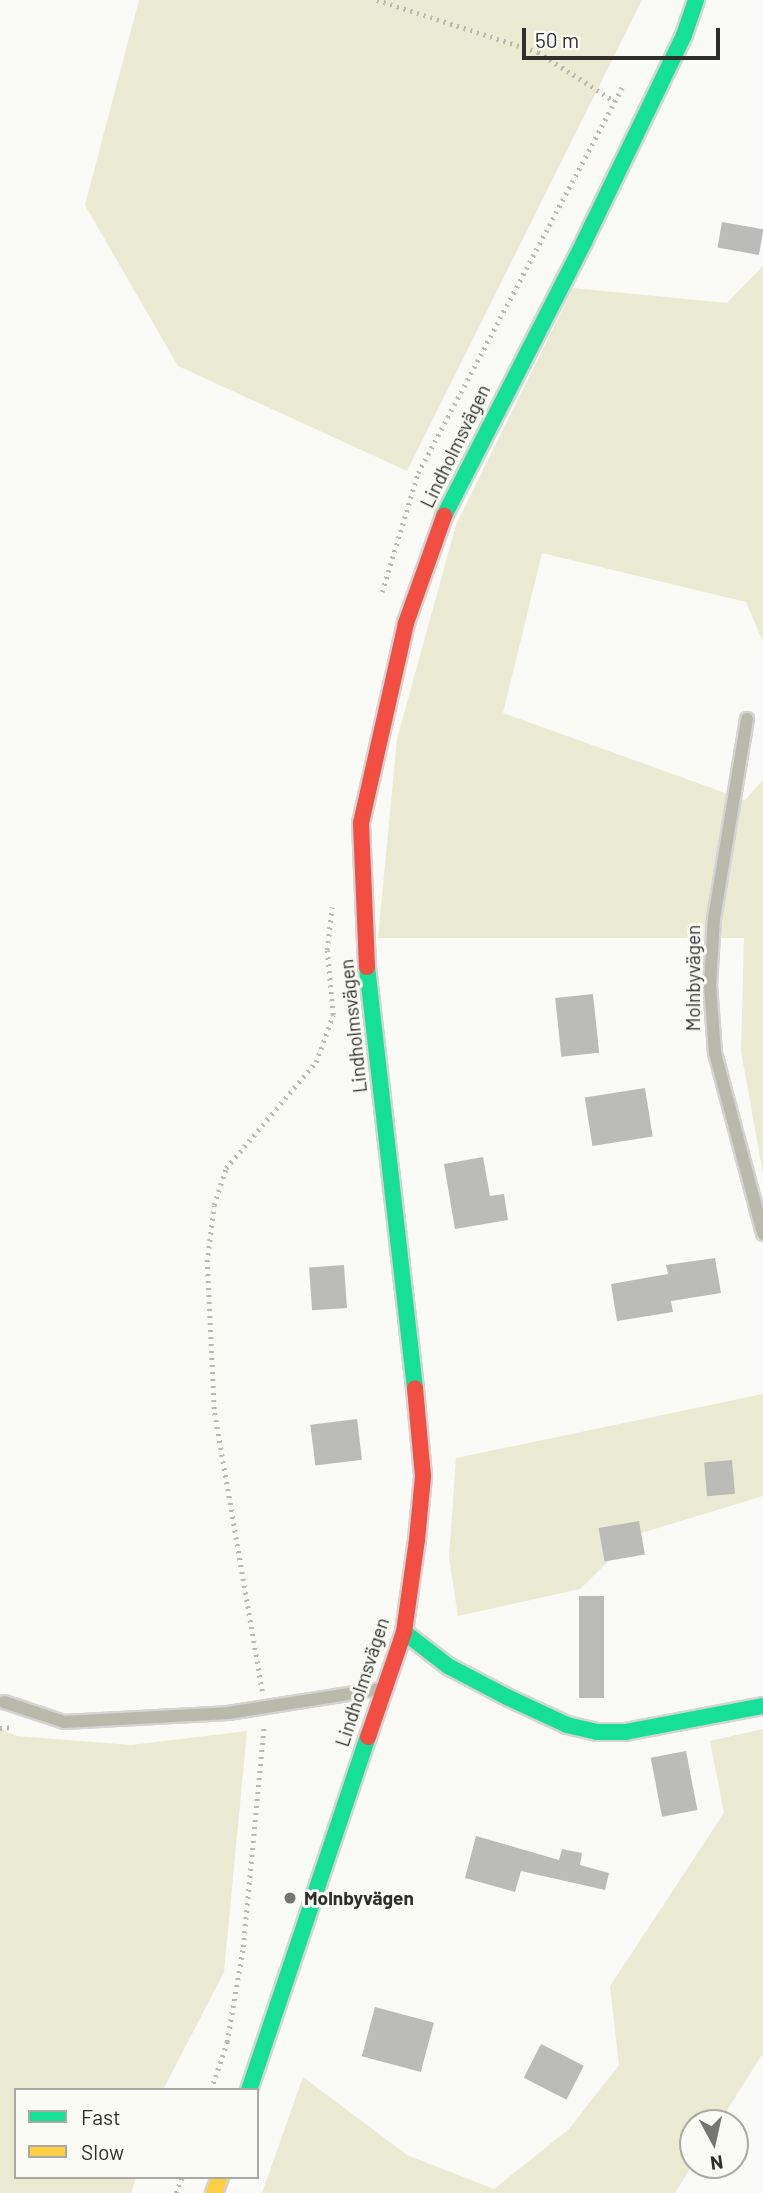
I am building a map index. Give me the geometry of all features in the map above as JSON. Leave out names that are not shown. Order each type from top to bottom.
[{"type":"main road","name":"Lindholmsvägen","points":[[250,2088],[381,1689],[404,1632],[423,1476],[404,1276],[368,996],[361,823],[406,623],[445,513],[590,230],[684,35],[696,0]]},
{"type":"main road","points":[[404,1632],[448,1666],[509,1698],[567,1725],[597,1732],[625,1732],[763,1706]]},
{"type":"lane","name":"Molnbyvägen","points":[[747,719],[714,918],[710,985],[715,1053],[763,1234]]},
{"type":"lane","points":[[4,1702],[64,1722],[228,1713],[381,1689]]},
{"type":"path","points":[[377,0],[538,52],[614,101]]},
{"type":"green space","points":[[139,0],[642,0],[407,471],[178,366],[85,205]]},
{"type":"green space","points":[[763,266],[763,642],[746,602],[542,553],[503,713],[745,800],[763,780],[763,1174],[741,1051],[744,938],[378,938],[397,739],[456,525],[573,288],[727,303]]},
{"type":"green space","points":[[763,1394],[763,1496],[635,1535],[580,1589],[458,1616],[449,1558],[456,1458]]},
{"type":"green space","points":[[0,1728],[16,1736],[131,1745],[247,1731],[224,1972],[164,2088],[14,2088],[14,2179],[135,2179],[131,2193],[0,2193]]},
{"type":"green space","points":[[763,1729],[763,2053],[728,2109],[679,2109],[679,2179],[684,2179],[675,2193],[262,2193],[303,2077],[407,2155],[494,2189],[569,2129],[619,2065],[610,1986],[724,1813],[710,1741]]},
{"type":"building","points":[[722,222],[763,229],[759,255],[717,248]]},
{"type":"building","points":[[593,994],[599,1053],[561,1057],[555,998]]},
{"type":"building","points":[[645,1088],[653,1136],[592,1146],[585,1098]]},
{"type":"building","points":[[483,1157],[490,1196],[504,1194],[508,1220],[455,1229],[444,1164]]},
{"type":"building","points":[[715,1258],[721,1293],[671,1301],[673,1312],[617,1321],[611,1284],[668,1274],[666,1265]]},
{"type":"building","points":[[344,1265],[347,1308],[312,1310],[309,1267]]},
{"type":"building","points":[[357,1419],[362,1460],[315,1465],[310,1425]]},
{"type":"building","points":[[732,1460],[735,1494],[707,1496],[704,1462]]},
{"type":"building","points":[[639,1521],[645,1554],[605,1562],[599,1528]]},
{"type":"building","points":[[579,1596],[604,1596],[604,1698],[579,1698]]},
{"type":"building","points":[[686,1751],[697,1810],[662,1817],[651,1758]]},
{"type":"building","points":[[476,1836],[559,1860],[562,1849],[582,1853],[580,1865],[609,1873],[605,1890],[521,1871],[515,1892],[465,1878]]},
{"type":"building","points":[[375,2007],[434,2023],[421,2072],[362,2056]]},
{"type":"building","points":[[541,2044],[584,2066],[567,2100],[524,2078]]},
{"type":"traffic: fast","points":[[444,516],[584,242],[684,35],[696,0]]},
{"type":"traffic: fast","points":[[367,967],[415,1388]]},
{"type":"traffic: fast","points":[[404,1632],[448,1666],[509,1698],[567,1725],[597,1732],[625,1732],[763,1706]]},
{"type":"traffic: fast","points":[[250,2088],[368,1737]]},
{"type":"traffic: slow","points":[[214,2193],[219,2179]]},
{"type":"traffic: jam","points":[[367,967],[361,823],[406,623],[444,516]]},
{"type":"traffic: jam","points":[[368,1737],[404,1632],[417,1540],[423,1476],[415,1388]]},
{"type":"place","name":"Molnbyvägen","points":[[290,1898]]}]
